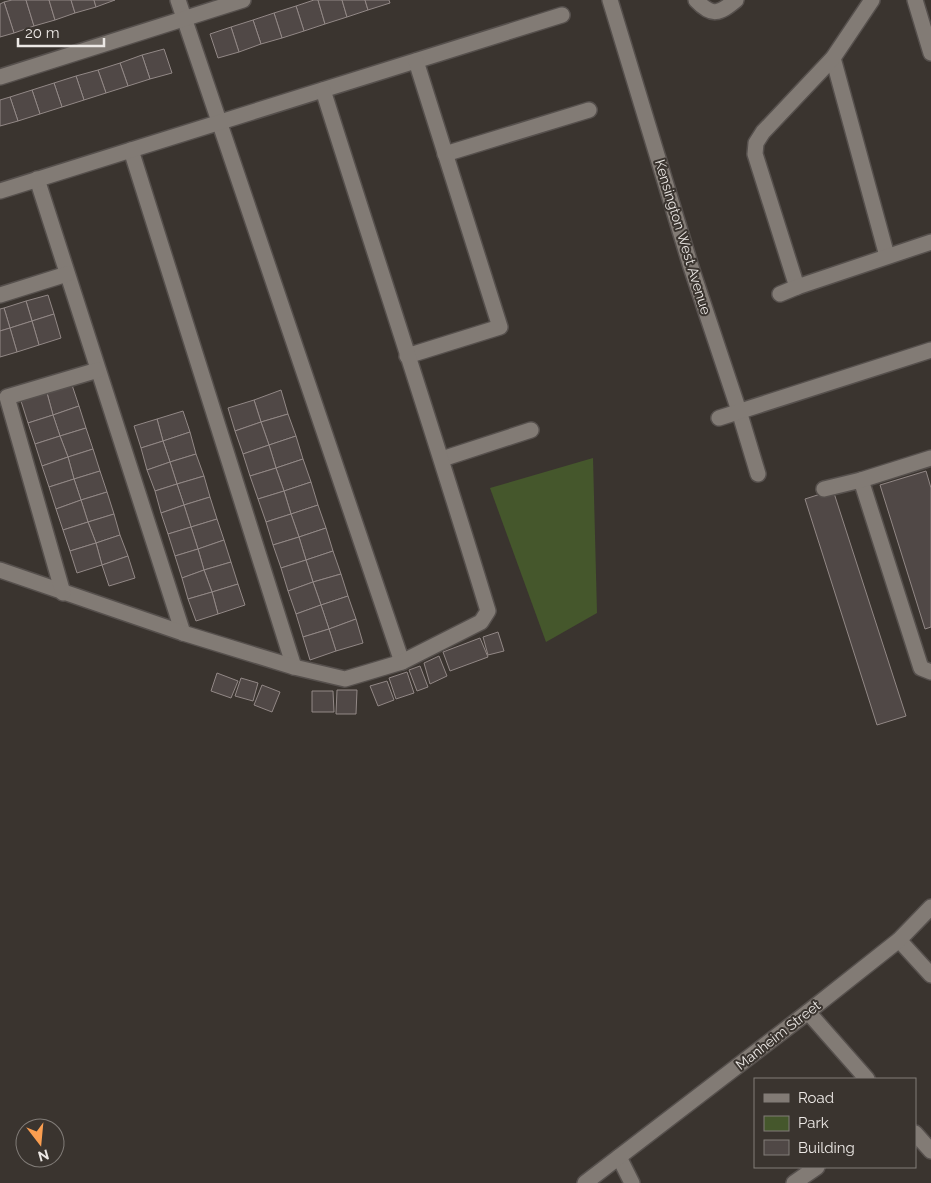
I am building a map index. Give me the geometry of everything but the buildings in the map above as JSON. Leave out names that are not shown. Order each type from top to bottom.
[{"type":"street","points":[[178,0],[402,662]]},
{"type":"street","points":[[0,77],[243,0]]},
{"type":"street","name":"Kensington West Avenue","points":[[610,0],[691,267],[758,474]]},
{"type":"street","points":[[696,0],[704,9],[714,13],[725,10],[736,0]]},
{"type":"street","points":[[797,287],[754,154],[756,143],[763,132],[833,58],[872,0]]},
{"type":"street","points":[[915,0],[931,53]]},
{"type":"street","points":[[0,191],[562,15]]},
{"type":"street","points":[[833,58],[887,256]]},
{"type":"street","points":[[408,356],[500,327],[416,61]]},
{"type":"street","points":[[0,570],[183,633],[294,668],[345,679],[402,662],[481,622],[488,611],[442,459],[323,90]]},
{"type":"street","points":[[445,154],[589,110]]},
{"type":"street","points":[[131,150],[294,668]]},
{"type":"street","points":[[37,180],[183,633]]},
{"type":"street","points":[[780,294],[931,242]]},
{"type":"street","points":[[0,295],[68,274]]},
{"type":"street","points":[[719,418],[931,350]]},
{"type":"street","points":[[63,593],[7,397],[98,370]]},
{"type":"street","points":[[442,459],[531,430]]},
{"type":"street","points":[[824,489],[861,480],[931,458]]},
{"type":"street","points":[[861,480],[922,668],[931,672]]},
{"type":"street","name":"Manheim Street","points":[[585,1183],[899,940],[931,907]]},
{"type":"street","points":[[899,940],[931,975]]},
{"type":"street","points":[[808,1012],[866,1078]]},
{"type":"street","points":[[916,1134],[931,1151]]},
{"type":"street","points":[[619,1157],[632,1183]]},
{"type":"street","points":[[794,1183],[816,1168]]},
{"type":"green space","points":[[593,458],[597,613],[546,642],[490,488]]}]
